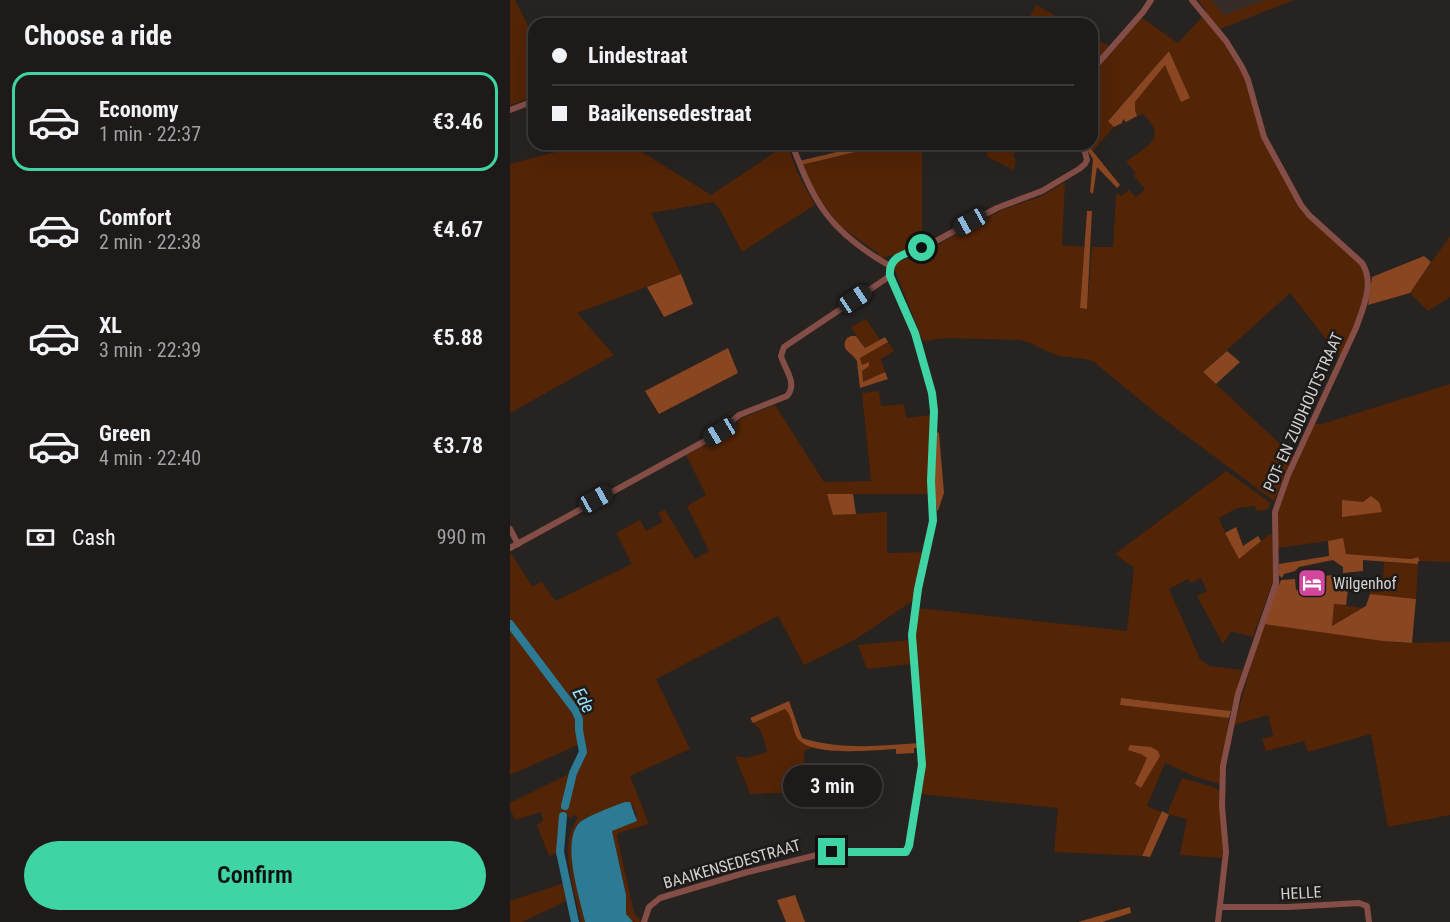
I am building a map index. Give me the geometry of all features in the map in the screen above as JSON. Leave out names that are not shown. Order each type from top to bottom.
[{"type":"street","points":[[1098,63],[1151,0]]},
{"type":"street","name":"POT- EN ZUIDHOUTSTRAAT","points":[[1192,0],[1226,41],[1242,68],[1248,80],[1264,137],[1301,205],[1362,263],[1368,281],[1365,304],[1356,328],[1287,475],[1275,512],[1276,583],[1238,694],[1223,766],[1222,806],[1226,852],[1218,922]]},
{"type":"street","points":[[510,110],[528,103]]},
{"type":"street","points":[[794,150],[808,186],[830,220],[850,240],[890,266]]},
{"type":"street","points":[[510,548],[705,441],[740,415],[787,396],[792,385],[781,356],[784,347],[890,276],[890,266],[897,257],[922,248],[997,208],[1042,191],[1079,169],[1085,165],[1087,160],[1084,150]]},
{"type":"street","name":"BAAIKENSEDESTRAAT","points":[[644,922],[649,908],[660,898],[744,873],[825,853],[846,851],[903,853],[909,846],[922,765],[912,635],[918,589],[933,521],[931,481],[934,411],[932,393],[915,333],[890,276]]},
{"type":"street","points":[[510,529],[518,544]]},
{"type":"street","name":"HELLE","points":[[1220,907],[1288,907],[1359,903],[1367,906],[1369,922]]},
{"type":"shaded area","points":[[510,0],[515,0],[528,25],[528,99],[510,105]]},
{"type":"shaded area","points":[[1198,0],[1294,0],[1220,29]]},
{"type":"shaded area","points":[[1198,0],[1211,0],[1224,15],[1265,0],[1294,0],[1220,29]]},
{"type":"shaded area","points":[[1036,5],[1059,18],[1029,18]]},
{"type":"shaded area","points":[[1202,17],[1218,34],[1246,81],[1253,108],[1292,194],[1361,266],[1365,276],[1360,312],[1340,357],[1290,293],[1203,372],[1293,456],[1274,501],[1157,414],[1094,362],[1082,358],[1055,355],[1019,340],[946,338],[923,341],[894,268],[897,262],[920,254],[1004,209],[1040,197],[1065,182],[1062,245],[1084,247],[1080,308],[1087,309],[1092,247],[1113,247],[1116,195],[1118,193],[1121,196],[1129,190],[1136,197],[1145,189],[1133,175],[1136,173],[1126,162],[1147,146],[1154,136],[1151,123],[1143,114],[1137,116],[1135,102],[1165,65],[1181,101],[1190,98],[1169,51],[1108,120],[1114,127],[1098,145],[1098,67],[1142,18],[1178,43]]},
{"type":"shaded area","points":[[1098,40],[1109,46],[1098,59]]},
{"type":"shaded area","points":[[1169,51],[1190,98],[1181,102],[1165,65],[1135,102],[1137,116],[1126,122],[1123,119],[1122,123],[1114,127],[1108,121]]},
{"type":"shaded area","points":[[563,150],[639,150],[711,195],[778,150],[789,150],[797,172],[815,205],[742,252],[714,202],[651,213],[681,274],[577,313],[614,355],[510,413],[510,164]]},
{"type":"shaded area","points":[[846,150],[864,150],[801,165],[799,161]]},
{"type":"shaded area","points":[[864,150],[922,150],[922,247],[882,258],[878,256],[879,254],[840,226],[816,195],[801,165]]},
{"type":"shaded area","points":[[988,150],[1017,150],[1013,156],[1016,160],[1014,170],[987,157]]},
{"type":"shaded area","points":[[1087,150],[1092,150],[1120,185],[1117,188],[1097,167],[1093,194],[1090,192],[1093,159]]},
{"type":"shaded area","points":[[1087,211],[1092,211],[1087,309],[1080,308]]},
{"type":"shaded area","points":[[1450,236],[1450,297],[1428,311],[1410,293]]},
{"type":"shaded area","points":[[1424,256],[1431,262],[1410,293],[1368,305],[1372,277]]},
{"type":"shaded area","points":[[681,274],[693,304],[664,317],[647,287]]},
{"type":"shaded area","points":[[866,319],[880,340],[865,348],[851,327]]},
{"type":"shaded area","points":[[856,336],[865,348],[885,337],[888,342],[860,358],[862,365],[869,362],[869,366],[862,371],[863,382],[885,372],[888,379],[860,388],[857,361],[844,345],[847,338]]},
{"type":"shaded area","points":[[888,342],[894,351],[881,359],[885,372],[863,382],[860,357]]},
{"type":"shaded area","points":[[728,348],[738,373],[659,414],[645,391]]},
{"type":"shaded area","points":[[1227,351],[1240,362],[1216,384],[1203,372]]},
{"type":"shaded area","points":[[1450,384],[1450,562],[1420,561],[1418,557],[1411,559],[1346,554],[1342,539],[1278,548],[1276,517],[1282,495],[1314,424],[1322,424]]},
{"type":"shaded area","points":[[879,391],[881,406],[904,404],[906,418],[931,415],[930,494],[827,494],[833,515],[887,512],[887,553],[924,552],[914,600],[856,639],[804,665],[778,616],[656,679],[690,749],[630,776],[649,824],[618,833],[617,836],[634,913],[642,922],[633,922],[626,914],[626,895],[612,831],[637,816],[633,806],[591,816],[580,822],[575,831],[572,842],[573,870],[585,922],[581,922],[568,855],[572,829],[578,818],[575,815],[570,818],[567,815],[564,816],[563,832],[561,831],[558,849],[563,850],[573,898],[522,922],[510,922],[510,901],[564,883],[556,853],[549,856],[537,825],[543,821],[541,812],[515,820],[510,803],[575,771],[581,751],[580,744],[510,775],[510,552],[532,586],[542,582],[555,601],[632,564],[616,533],[640,520],[646,531],[663,522],[658,513],[665,510],[695,559],[709,551],[687,506],[706,495],[686,455],[727,433],[742,418],[775,405],[824,482],[871,481],[862,393]]},
{"type":"shaded area","points":[[937,432],[939,433],[944,493],[938,511],[934,471]]},
{"type":"shaded area","points":[[1226,471],[1271,503],[1267,510],[1256,511],[1255,506],[1237,508],[1219,518],[1239,558],[1270,534],[1272,535],[1273,581],[1253,637],[1231,631],[1223,644],[1197,596],[1207,591],[1201,578],[1191,583],[1188,579],[1169,589],[1200,659],[1209,666],[1242,670],[1231,711],[1121,698],[1120,705],[1229,718],[1220,784],[1196,777],[1165,763],[1147,806],[1161,812],[1142,856],[1054,852],[1058,808],[921,794],[925,762],[915,641],[918,608],[1127,631],[1134,568],[1115,554]]},
{"type":"shaded area","points":[[827,494],[853,494],[856,514],[833,515]]},
{"type":"shaded area","points":[[1371,496],[1379,502],[1382,512],[1342,517],[1342,500],[1363,502]]},
{"type":"shaded area","points":[[1236,527],[1243,546],[1258,536],[1261,541],[1239,559],[1225,533]]},
{"type":"shaded area","points":[[1343,538],[1346,554],[1411,559],[1418,557],[1420,561],[1418,564],[1363,560],[1363,571],[1343,573],[1343,567],[1333,560],[1299,567],[1295,571],[1284,574],[1282,578],[1279,575],[1279,564],[1329,556],[1328,541]]},
{"type":"shaded area","points":[[1384,562],[1418,564],[1416,599],[1370,594],[1372,583],[1383,582]]},
{"type":"shaded area","points":[[1333,575],[1333,588],[1348,588],[1346,605],[1334,604],[1332,626],[1366,606],[1370,594],[1416,599],[1412,643],[1263,624],[1277,585],[1281,580],[1295,579],[1296,590],[1323,588],[1324,576]]},
{"type":"shaded area","points":[[1334,604],[1364,608],[1332,626]]},
{"type":"shaded area","points":[[1263,624],[1401,643],[1450,642],[1450,815],[1388,827],[1371,734],[1308,752],[1304,741],[1266,751],[1262,739],[1273,736],[1268,715],[1234,725]]},
{"type":"shaded area","points":[[910,640],[912,664],[867,669],[858,645]]},
{"type":"shaded area","points":[[1121,698],[1231,711],[1229,718],[1120,705]]},
{"type":"shaded area","points":[[789,701],[802,738],[846,746],[920,743],[920,747],[914,748],[914,753],[896,754],[896,749],[844,751],[816,748],[805,745],[798,739],[790,716],[785,709],[753,723],[750,718]]},
{"type":"shaded area","points":[[785,709],[799,737],[813,747],[804,751],[804,792],[750,794],[735,756],[747,758],[767,752],[761,732],[753,723]]},
{"type":"shaded area","points":[[1130,745],[1151,747],[1158,751],[1160,756],[1141,788],[1135,784],[1147,758],[1128,750]]},
{"type":"shaded area","points":[[1182,778],[1216,788],[1220,792],[1223,858],[1180,855],[1187,819],[1167,814]]},
{"type":"shaded area","points":[[1162,811],[1169,815],[1150,857],[1142,856]]},
{"type":"shaded area","points":[[795,895],[805,922],[786,922],[777,900]]},
{"type":"shaded area","points":[[1130,907],[1131,913],[1102,922],[1078,922]]},
{"type":"water","points":[[630,802],[637,821],[612,831],[626,895],[626,914],[633,922],[585,922],[573,871],[574,832],[582,820]]},
{"type":"waterway","name":"Ede","points":[[510,624],[575,710],[579,719],[583,752],[573,773],[565,806]]},
{"type":"waterway","name":"Ede","points":[[563,816],[560,852],[575,922]]},
{"type":"place","name":"Wilgenhof","points":[[1312,583]]},
{"type":"route","points":[[832,852],[906,852],[921,776],[922,753],[912,635],[922,566],[933,521],[931,481],[934,411],[932,393],[915,333],[890,276],[890,266],[897,257],[922,248]]}]
